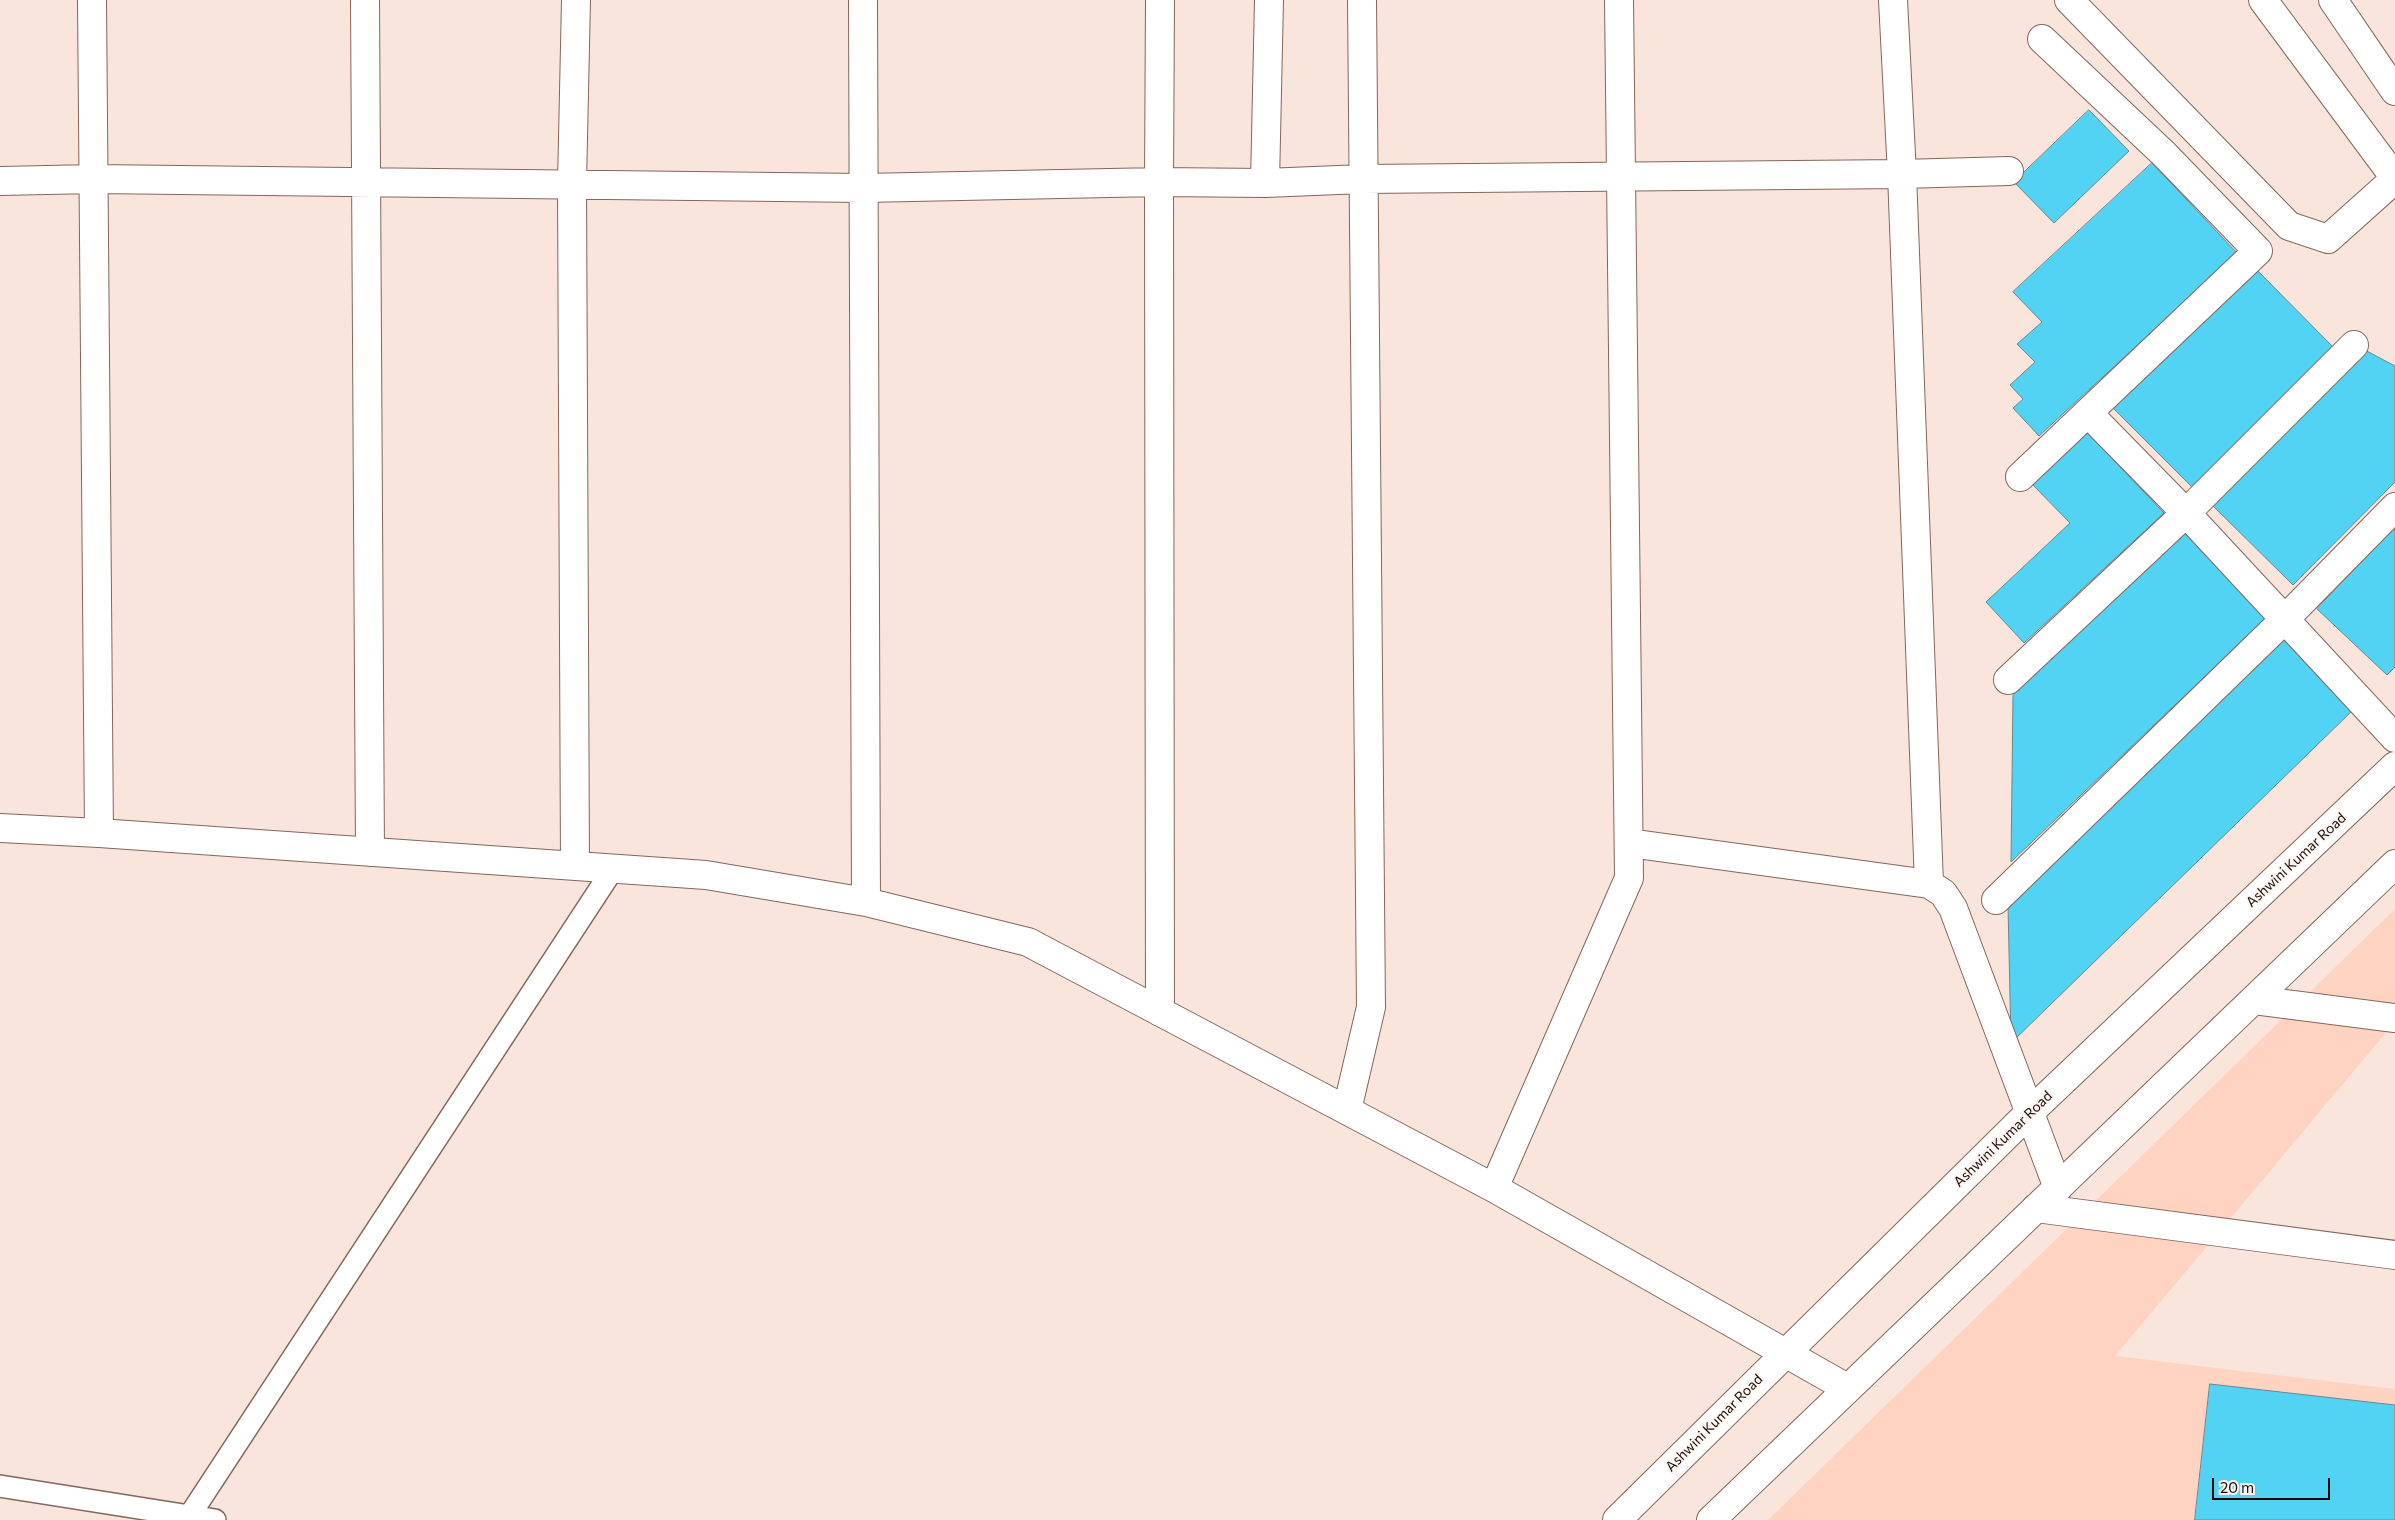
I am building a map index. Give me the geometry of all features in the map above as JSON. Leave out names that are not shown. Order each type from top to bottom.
[{"type":"street","points":[[92,0],[99,833]]},
{"type":"street","points":[[365,0],[368,182],[370,852]]},
{"type":"street","points":[[576,0],[572,184],[576,866]]},
{"type":"street","points":[[863,0],[866,902]]},
{"type":"street","points":[[1160,0],[1158,182],[1160,1012]]},
{"type":"street","points":[[1265,184],[1269,0]]},
{"type":"street","points":[[1348,1110],[1371,1007],[1362,0]]},
{"type":"street","points":[[1494,1188],[1625,892],[1629,878],[1619,0]]},
{"type":"street","points":[[1893,0],[1902,174],[1929,884]]},
{"type":"street","points":[[2070,0],[2289,226],[2328,239],[2395,179],[2263,0]]},
{"type":"street","points":[[2333,0],[2395,91]]},
{"type":"street","points":[[2020,478],[2258,251],[2164,154],[2042,39]]},
{"type":"street","points":[[0,181],[94,179],[863,188],[1158,182],[1265,184],[1363,179],[1902,174],[2009,171]]},
{"type":"street","points":[[2008,680],[2186,513],[2354,345]]},
{"type":"street","points":[[2088,413],[2186,513],[2395,738]]},
{"type":"street","points":[[1996,900],[2284,620],[2395,507]]},
{"type":"street","name":"Ashwini Kumar Road","points":[[1617,1520],[2029,1113],[2395,766]]},
{"type":"street","points":[[0,828],[99,833],[706,875],[866,902],[1028,942],[1494,1188],[1847,1388]]},
{"type":"street","points":[[1629,843],[1929,884],[1943,893],[1953,908],[2058,1188]]},
{"type":"street","points":[[1711,1520],[2395,864]]},
{"type":"street","points":[[2254,1000],[2395,1018]]},
{"type":"street","points":[[2036,1208],[2395,1256]]},
{"type":"lane","points":[[190,1514],[613,869]]},
{"type":"lane","points":[[0,1486],[190,1514],[215,1520]]},
{"type":"shaded area","points":[[2395,909],[2395,1022],[2115,1356],[2395,1389],[2395,1520],[1768,1520]]},
{"type":"building","points":[[2089,110],[2129,151],[2054,223],[2014,182]]},
{"type":"building","points":[[2152,163],[2237,253],[2039,436],[2013,408],[2023,399],[2010,385],[2035,362],[2017,344],[2042,322],[2013,292]]},
{"type":"building","points":[[2252,265],[2336,350],[2194,489],[2110,405]]},
{"type":"building","points":[[2363,349],[2395,366],[2395,482],[2293,585],[2210,503]]},
{"type":"building","points":[[2087,432],[2164,513],[2024,643],[1986,602],[2070,523],[2032,484]]},
{"type":"building","points":[[2188,527],[2271,613],[2011,862],[2013,695]]},
{"type":"building","points":[[2395,527],[2395,667],[2387,675],[2317,609]]},
{"type":"building","points":[[2282,638],[2353,710],[2011,1043],[2008,905]]},
{"type":"building","points":[[2210,1384],[2395,1405],[2395,1520],[2195,1520]]}]
